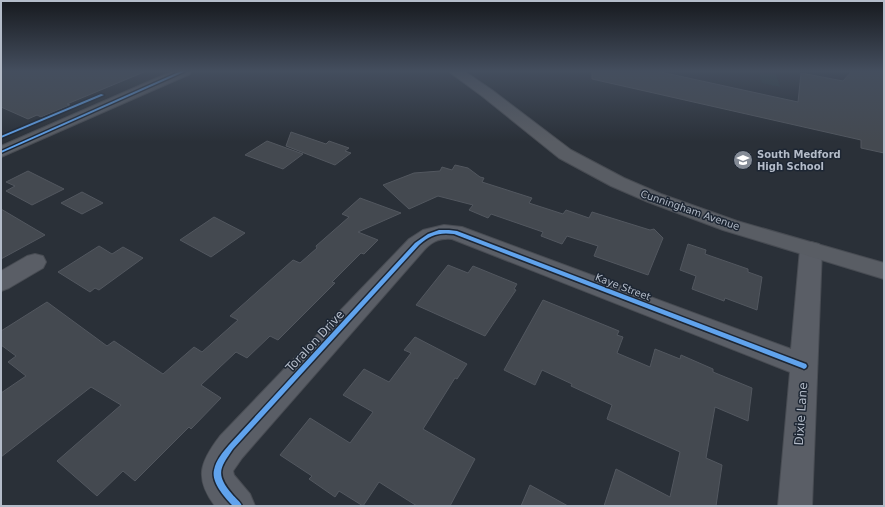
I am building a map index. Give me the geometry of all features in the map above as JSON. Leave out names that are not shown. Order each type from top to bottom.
[{"type":"main road","points":[[1,152],[129,95]]},
{"type":"main road","name":"Cunningham Avenue","points":[[488,95],[558,149],[580,163],[641,194],[678,208],[884,271]]},
{"type":"street","name":"Kaye Street","points":[[435,232],[443,230],[455,232],[804,366]]},
{"type":"street","name":"Toralon Drive","points":[[238,506],[227,495],[220,482],[217,472],[221,462],[231,447],[417,244],[426,235],[435,232]]},
{"type":"street","name":"Dixie Lane","points":[[795,506],[811,249]]},
{"type":"street","points":[[1,282],[35,262]]},
{"type":"building","points":[[1,95],[89,95],[67,104],[70,105],[41,117],[37,115],[28,119],[1,107]]},
{"type":"building","points":[[661,95],[764,95],[798,102],[799,95],[884,95],[884,153],[861,148],[861,140]]},
{"type":"building","points":[[291,132],[326,144],[329,141],[349,148],[345,151],[351,153],[335,165],[286,146]]},
{"type":"building","points":[[267,141],[303,154],[283,169],[245,155]]},
{"type":"building","points":[[455,165],[468,168],[480,177],[484,178],[482,182],[532,198],[529,203],[563,214],[566,210],[589,218],[592,212],[650,230],[654,229],[663,238],[648,275],[594,256],[598,246],[567,236],[562,244],[541,236],[543,232],[491,214],[488,218],[469,210],[473,205],[438,196],[409,209],[383,185],[414,173],[440,171],[442,167],[452,170]]},
{"type":"building","points":[[28,171],[64,189],[32,205],[6,191],[15,186],[6,182]]},
{"type":"building","points":[[82,192],[103,203],[82,214],[61,203]]},
{"type":"building","points":[[360,198],[401,213],[358,232],[378,240],[364,254],[361,253],[332,282],[335,283],[278,340],[270,336],[247,358],[236,352],[201,385],[221,398],[191,429],[189,427],[135,481],[123,471],[97,496],[57,461],[121,405],[91,387],[1,457],[1,393],[26,376],[8,362],[16,356],[1,345],[1,331],[47,302],[107,346],[114,341],[163,374],[194,347],[202,352],[238,320],[230,316],[293,260],[300,263],[317,248],[316,246],[349,217],[342,214]]},
{"type":"building","points":[[1,209],[45,235],[1,259]]},
{"type":"building","points":[[214,217],[245,233],[211,257],[180,240]]},
{"type":"building","points":[[688,244],[706,250],[705,254],[748,269],[748,272],[762,277],[757,310],[725,298],[724,301],[692,289],[696,276],[680,270]]},
{"type":"building","points":[[99,246],[112,254],[123,247],[143,258],[99,290],[95,288],[90,292],[58,272]]},
{"type":"building","points":[[448,265],[468,273],[473,266],[517,284],[514,289],[516,290],[485,336],[416,305]]},
{"type":"building","points":[[543,300],[619,331],[617,335],[623,337],[617,353],[650,367],[655,349],[680,359],[681,355],[713,369],[713,372],[752,388],[748,421],[715,407],[706,458],[722,465],[716,506],[604,506],[616,469],[670,497],[680,452],[607,419],[612,405],[571,386],[572,384],[542,370],[535,385],[504,370]]},
{"type":"building","points":[[415,337],[467,364],[457,379],[455,378],[423,429],[475,459],[450,506],[417,506],[379,482],[363,506],[339,491],[335,497],[309,479],[312,476],[280,455],[310,418],[350,443],[373,412],[343,395],[364,369],[389,382],[411,353],[404,350]]},
{"type":"building","points":[[530,485],[568,506],[521,506]]},
{"type":"cycle path","points":[[1,137],[102,95]]},
{"type":"cycle path","points":[[1,152],[131,95]]},
{"type":"cycle path","points":[[238,506],[224,491],[219,482],[217,472],[222,459],[231,447],[417,244],[434,233],[444,231],[455,232],[804,366]]},
{"type":"place","name":"South Medford High School","points":[[743,160]]}]
